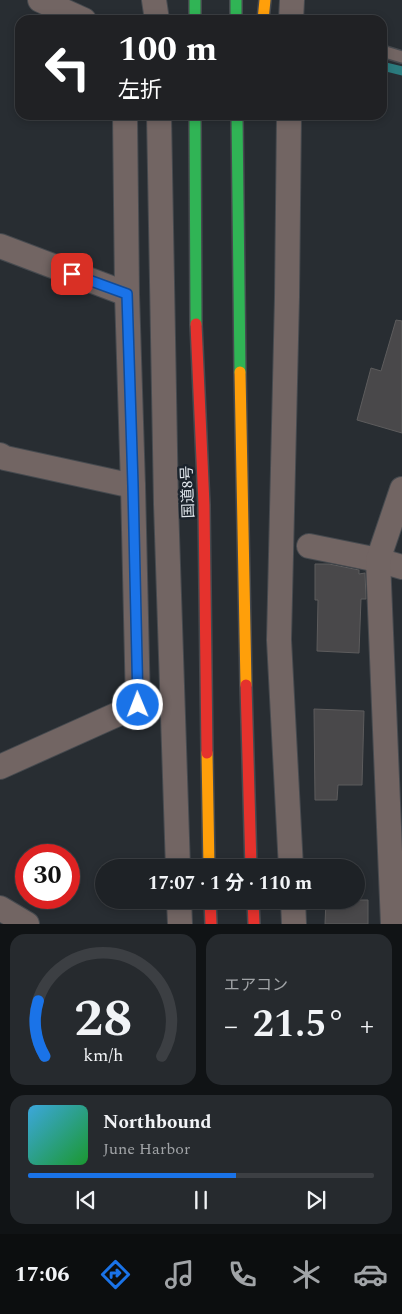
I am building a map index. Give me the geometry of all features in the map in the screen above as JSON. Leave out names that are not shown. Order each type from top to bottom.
[{"type":"highway","points":[[195,0],[195,15]]},
{"type":"highway","points":[[236,0],[236,15]]},
{"type":"highway","points":[[264,15],[265,0]]},
{"type":"highway","name":"国道8号","points":[[195,120],[195,302],[204,505],[209,859]]},
{"type":"highway","points":[[237,120],[238,286],[250,859]]},
{"type":"highway","points":[[238,286],[249,147]]},
{"type":"highway","points":[[210,909],[211,924]]},
{"type":"highway","points":[[253,909],[254,924]]},
{"type":"street","points":[[40,0],[73,15]]},
{"type":"street","points":[[291,15],[292,0]]},
{"type":"street","points":[[0,767],[138,705],[127,294],[125,120]]},
{"type":"street","points":[[159,120],[167,514],[178,859]]},
{"type":"street","points":[[289,120],[279,640],[291,859]]},
{"type":"street","points":[[0,246],[127,294]]},
{"type":"street","points":[[0,455],[5,458],[133,486]]},
{"type":"street","points":[[393,924],[378,560],[402,489]]},
{"type":"street","points":[[309,546],[378,560],[402,567]]},
{"type":"street","points":[[0,908],[27,924]]},
{"type":"street","points":[[180,909],[180,924]]},
{"type":"street","points":[[293,909],[294,924]]},
{"type":"lane","points":[[387,52],[402,57]]},
{"type":"building","points":[[396,320],[402,321],[402,433],[357,420],[371,368],[381,371]]},
{"type":"building","points":[[315,564],[329,564],[359,570],[359,574],[365,573],[366,599],[361,599],[359,653],[317,651],[318,600],[315,600]]},
{"type":"building","points":[[314,709],[364,711],[362,785],[338,785],[337,800],[315,800]]},
{"type":"building","points":[[365,900],[368,900],[368,924],[325,924],[326,909],[365,909]]},
{"type":"waterway","points":[[387,67],[402,71]]},
{"type":"traffic: fast","points":[[195,0],[195,15]]},
{"type":"traffic: fast","points":[[236,0],[236,15]]},
{"type":"traffic: fast","points":[[195,120],[196,324]]},
{"type":"traffic: fast","points":[[237,120],[240,372]]},
{"type":"traffic: slow","points":[[264,15],[265,0]]},
{"type":"traffic: slow","points":[[240,372],[246,685]]},
{"type":"traffic: slow","points":[[207,753],[209,859]]},
{"type":"traffic: jam","points":[[196,324],[204,505],[207,753]]},
{"type":"traffic: jam","points":[[246,685],[251,859]]},
{"type":"traffic: jam","points":[[210,909],[211,924]]},
{"type":"traffic: jam","points":[[253,909],[254,924]]},
{"type":"route","points":[[72,274],[127,294],[138,705]]}]
